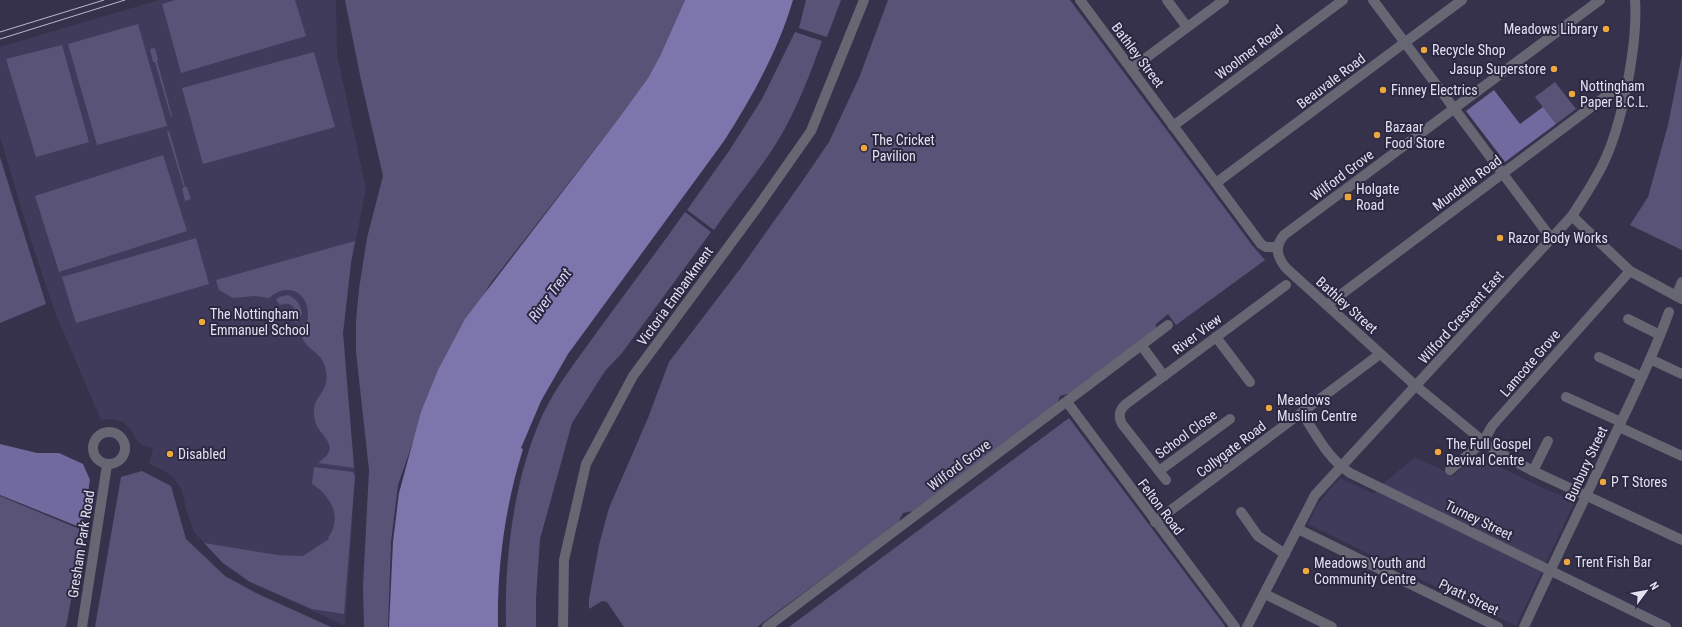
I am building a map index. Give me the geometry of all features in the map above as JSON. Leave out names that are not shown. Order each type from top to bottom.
[{"type":"street","name":"Victoria Embankment","points":[[563,627],[564,560],[586,464],[633,376],[757,208],[810,131],[864,0]]},
{"type":"street","name":"Bathley Street","points":[[1080,0],[1261,244],[1266,247],[1278,247],[1278,256],[1286,268],[1380,354],[1483,442],[1509,460],[1586,497],[1682,540]]},
{"type":"street","points":[[1167,0],[1187,27]]},
{"type":"street","points":[[1131,69],[1224,0]]},
{"type":"street","name":"Woolmer Road","points":[[1173,126],[1343,0]]},
{"type":"street","points":[[1373,0],[1551,238]]},
{"type":"street","name":"Beauvale Road","points":[[1216,183],[1462,0]]},
{"type":"street","name":"Wilford Grove","points":[[1278,247],[1284,236],[1600,0]]},
{"type":"street","name":"Wilford Crescent East","points":[[1247,627],[1298,529],[1312,498],[1572,216],[1592,186],[1606,159],[1625,91],[1633,49],[1635,0]]},
{"type":"street","name":"Mundella Road","points":[[1327,305],[1610,93],[1616,90],[1625,91]]},
{"type":"street","points":[[1572,216],[1630,271],[1679,298],[1682,282]]},
{"type":"street","name":"Lamcote Grove","points":[[1450,470],[1483,442],[1492,426],[1630,271]]},
{"type":"street","name":"River View","points":[[1166,480],[1122,424],[1119,413],[1126,404],[1286,284]]},
{"type":"street","name":"Bunbury Street","points":[[1524,627],[1642,377],[1668,312]]},
{"type":"street","points":[[1628,319],[1660,335]]},
{"type":"street","name":"Wilford Grove","points":[[767,627],[1168,325]]},
{"type":"street","points":[[1216,337],[1250,382]]},
{"type":"street","points":[[1141,345],[1164,376]]},
{"type":"street","name":"Collygate Road","points":[[1156,522],[1380,354]]},
{"type":"street","points":[[1599,357],[1642,377]]},
{"type":"street","points":[[1650,359],[1682,374]]},
{"type":"street","points":[[1566,397],[1682,456]]},
{"type":"street","name":"Felton Road","points":[[1067,402],[1235,627]]},
{"type":"street","name":"Turney Street","points":[[1302,413],[1330,455],[1340,466],[1363,479],[1666,627]]},
{"type":"street","name":"School Close","points":[[1159,471],[1230,419]]},
{"type":"street","points":[[1533,471],[1548,441]]},
{"type":"street","name":"Gresham Park Road","points":[[82,627],[107,464]]},
{"type":"street","points":[[1241,512],[1258,536],[1285,554]]},
{"type":"street","name":"Pyatt Street","points":[[1298,529],[1498,627]]},
{"type":"street","points":[[1265,594],[1332,627]]},
{"type":"shaded area","name":"The Nottingham Emmanuel School","points":[[159,0],[336,0],[337,55],[366,189],[351,263],[343,333],[355,476],[345,626],[250,582],[223,563],[194,532],[182,491],[175,479],[165,471],[149,464],[153,448],[142,445],[138,442],[131,430],[123,422],[113,419],[101,420],[55,312],[33,247],[0,137],[0,47]]},
{"type":"shaded area","points":[[175,0],[295,0],[306,36],[181,73],[162,4]]},
{"type":"shaded area","points":[[345,0],[685,0],[660,56],[648,78],[616,122],[490,284],[434,381],[398,485],[391,542],[388,627],[364,627],[363,587],[369,470],[356,352],[356,321],[359,289],[367,238],[383,176],[361,80]]},
{"type":"shaded area","points":[[806,0],[841,0],[827,37],[799,28]]},
{"type":"shaded area","points":[[888,0],[1070,0],[1252,245],[1265,260],[1176,325],[1168,314],[1156,324],[1156,330],[1071,394],[1060,396],[1057,404],[913,511],[903,513],[898,523],[757,627],[624,627],[607,602],[602,601],[589,609],[589,599],[599,545],[609,508],[648,418],[669,362],[740,269],[829,142],[859,78]]},
{"type":"shaded area","points":[[138,24],[167,126],[97,145],[68,44]]},
{"type":"shaded area","points":[[795,32],[822,41],[814,64],[783,132],[759,169],[714,230],[687,210],[729,151],[762,99]]},
{"type":"shaded area","points":[[62,45],[89,142],[36,157],[6,59]]},
{"type":"shaded area","points":[[155,48],[157,61],[172,116],[171,117],[155,62],[153,62],[150,49]]},
{"type":"shaded area","points":[[314,52],[335,127],[203,164],[182,88]]},
{"type":"shaded area","points":[[1682,55],[1682,250],[1630,225],[1648,197],[1668,125]]},
{"type":"shaded area","points":[[1555,82],[1576,109],[1556,124],[1535,97]]},
{"type":"shaded area","points":[[1494,90],[1520,124],[1543,107],[1556,124],[1505,162],[1466,111]]},
{"type":"shaded area","points":[[169,131],[185,187],[187,187],[191,199],[185,201],[182,188],[184,188],[167,132]]},
{"type":"shaded area","points":[[163,155],[187,231],[59,272],[35,196]]},
{"type":"shaded area","points":[[0,157],[46,304],[0,323]]},
{"type":"shaded area","points":[[685,212],[711,232],[622,353],[605,371],[572,423],[540,539],[536,598],[536,627],[506,627],[507,574],[513,519],[524,466],[532,440],[542,416],[568,373]]},
{"type":"shaded area","points":[[196,238],[209,284],[76,323],[62,277]]},
{"type":"shaded area","points":[[355,241],[343,333],[354,468],[318,463],[327,455],[330,448],[317,426],[314,412],[317,399],[325,386],[326,373],[323,361],[303,340],[299,327],[307,322],[307,305],[303,298],[292,290],[285,290],[269,298],[254,296],[233,298],[219,290],[216,280]]},
{"type":"shaded area","points":[[288,295],[299,305],[302,314],[296,323],[292,318],[296,313],[294,308],[290,304],[280,305],[276,300],[279,297]]},
{"type":"shaded area","points":[[1069,418],[1225,626],[789,627]]},
{"type":"shaded area","points":[[0,444],[37,453],[59,453],[83,464],[90,480],[82,528],[0,495]]},
{"type":"shaded area","points":[[1474,454],[1542,488],[1575,501],[1516,626],[1308,524],[1317,505],[1340,478],[1374,494],[1384,483],[1415,457],[1454,476]]},
{"type":"shaded area","points":[[314,467],[353,472],[355,476],[344,614],[312,609],[250,582],[223,563],[204,543],[277,555],[303,556],[329,539],[328,538],[332,530],[335,515],[333,508],[325,495],[312,484]]},
{"type":"shaded area","points":[[142,471],[171,486],[186,539],[225,576],[256,593],[331,627],[95,627],[121,477]]},
{"type":"shaded area","points":[[0,496],[82,530],[81,547],[66,627],[0,627]]},
{"type":"water","name":"River Trent","points":[[685,0],[793,0],[772,55],[744,108],[724,141],[568,354],[541,401],[521,448],[523,449],[511,493],[503,537],[499,582],[498,627],[389,627],[393,542],[399,493],[421,412],[438,370],[465,319],[648,78],[660,56]]},
{"type":"tram line","points":[[0,32],[104,0]]},
{"type":"tram line","points":[[0,39],[125,0]]},
{"type":"place","name":"Meadows Library","points":[[1606,29]]},
{"type":"place","name":"Recycle Shop","points":[[1424,50]]},
{"type":"place","name":"Jasup Superstore","points":[[1554,69]]},
{"type":"place","name":"Finney Electrics","points":[[1383,90]]},
{"type":"place","name":"Nottingham Paper B.C.L.","points":[[1572,94]]},
{"type":"place","name":"Bazaar Food Store","points":[[1377,135]]},
{"type":"place","name":"The Cricket Pavilion","points":[[864,148]]},
{"type":"place","name":"Holgate Road","points":[[1348,197]]},
{"type":"place","name":"Razor Body Works","points":[[1500,238]]},
{"type":"place","name":"The Nottingham Emmanuel School","points":[[202,322]]},
{"type":"place","name":"Meadows Muslim Centre","points":[[1269,408]]},
{"type":"place","name":"The Full Gospel Revival Centre","points":[[1438,452]]},
{"type":"place","name":"Disabled","points":[[170,454]]},
{"type":"place","name":"P T Stores","points":[[1603,482]]},
{"type":"place","name":"Trent Fish Bar","points":[[1567,562]]},
{"type":"place","name":"Meadows Youth and Community Centre","points":[[1306,571]]}]
